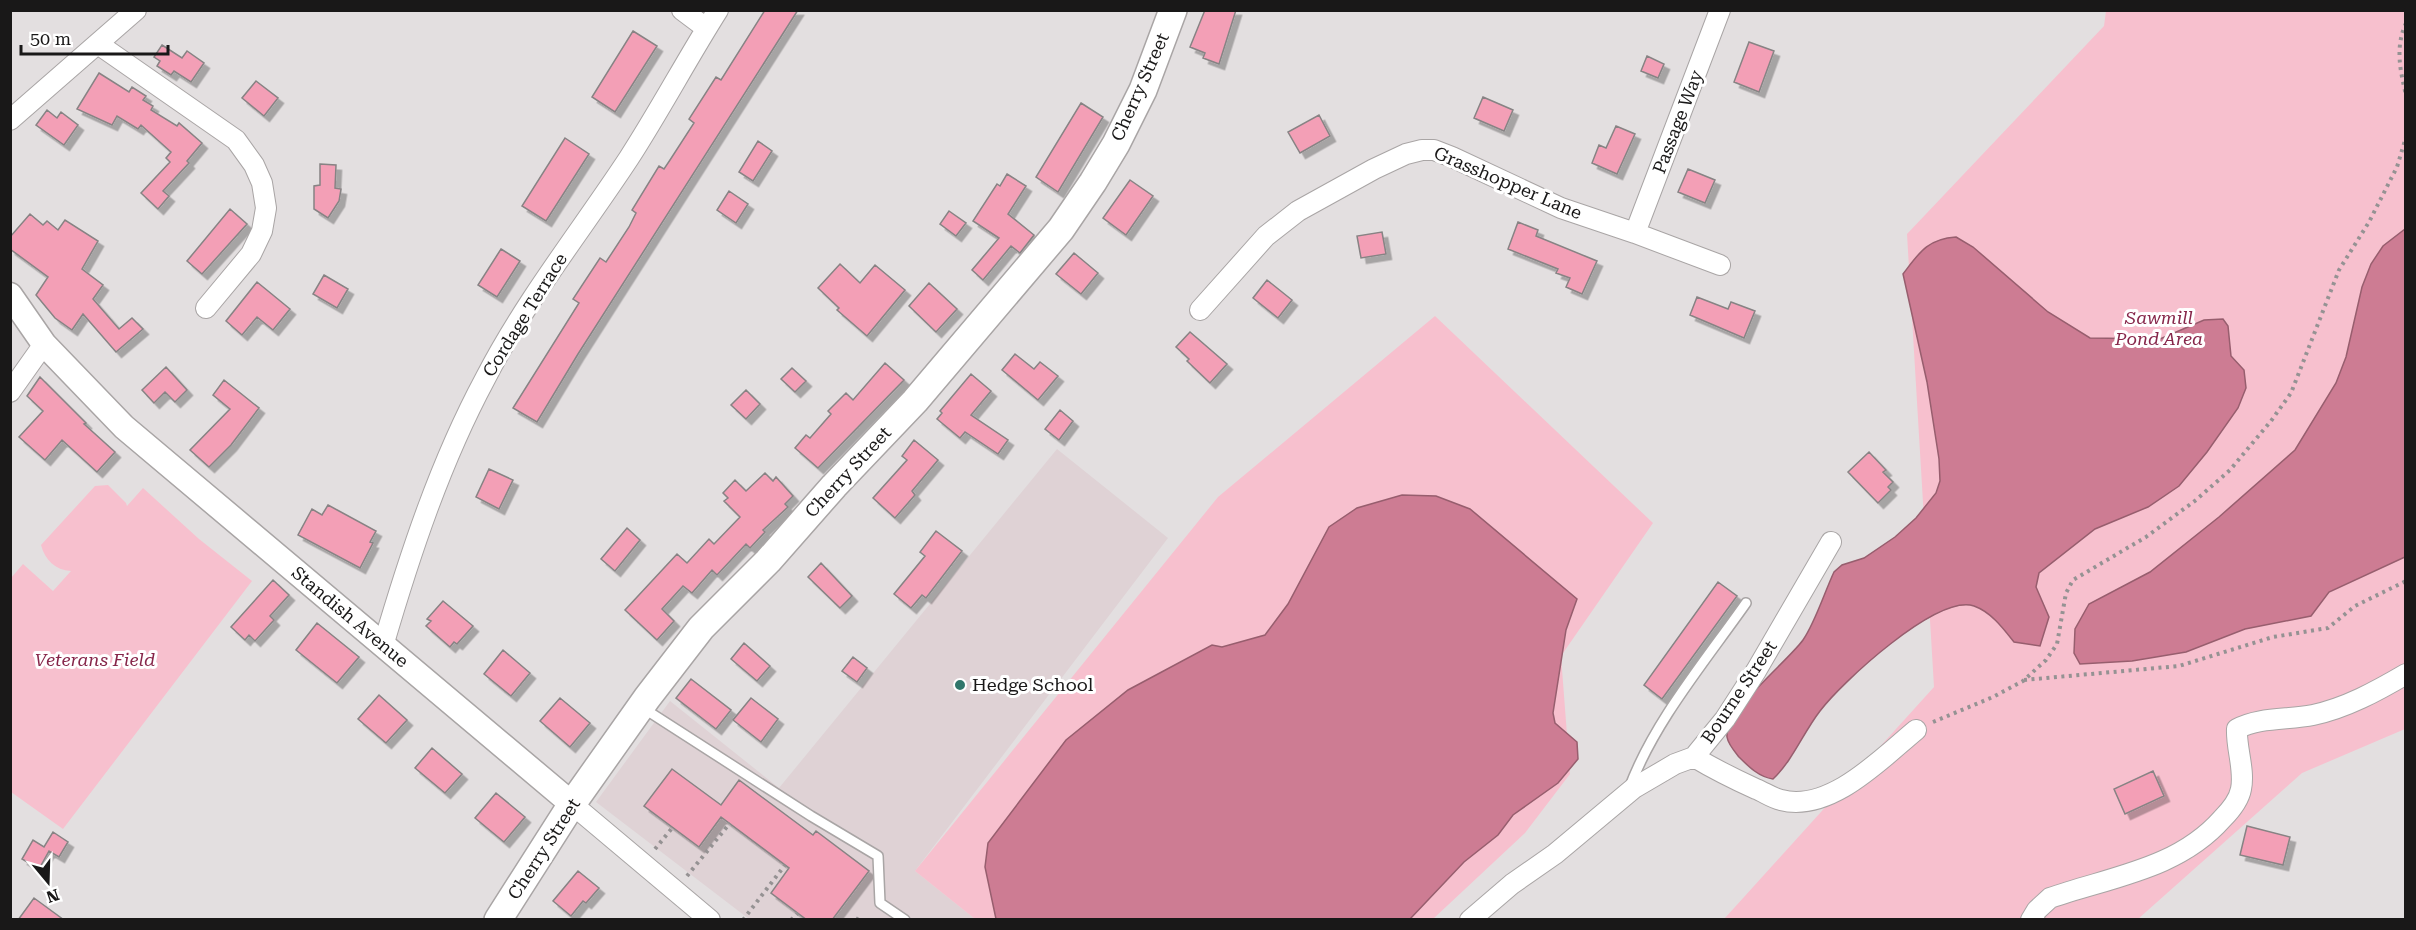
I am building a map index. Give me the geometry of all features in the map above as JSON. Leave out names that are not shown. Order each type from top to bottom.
[{"type":"main road","name":"Cherry Street","points":[[498,920],[572,804],[641,707],[702,628],[768,561],[834,486],[915,401],[1061,229],[1116,144],[1143,90],[1173,10]]},
{"type":"street","points":[[10,120],[136,10]]},
{"type":"street","points":[[682,10],[706,28]]},
{"type":"street","name":"Cordage Terrace","points":[[383,646],[423,520],[454,442],[485,377],[537,291],[630,157],[718,10]]},
{"type":"street","name":"Passage Way","points":[[1635,232],[1720,10]]},
{"type":"street","points":[[98,44],[236,140],[254,165],[262,183],[266,208],[262,231],[251,254],[206,308]]},
{"type":"street","name":"Grasshopper Lane","points":[[1200,310],[1266,236],[1298,211],[1374,168],[1422,150],[1434,150],[1452,157],[1561,208],[1635,232],[1720,266]]},
{"type":"street","name":"Standish Avenue","points":[[10,296],[44,344],[124,427],[710,920]]},
{"type":"street","points":[[10,393],[44,344]]},
{"type":"street","name":"Bourne Street","points":[[1470,920],[1627,794],[1675,764],[1694,757],[1725,719],[1756,671],[1832,542]]},
{"type":"street","points":[[2031,920],[2037,910],[2050,898],[2178,855],[2197,844],[2214,829],[2231,809],[2241,789],[2237,729],[2247,723],[2313,715],[2331,710],[2368,695],[2406,674]]},
{"type":"street","points":[[1694,757],[1719,772],[1780,800],[1795,802],[1819,798],[1852,783],[1916,730]]},
{"type":"lane","points":[[1627,794],[1637,765],[1651,740],[1746,603]]},
{"type":"lane","points":[[641,707],[878,856],[880,903],[905,920]]},
{"type":"path","points":[[2406,23],[2400,35],[2398,61],[2406,95]]},
{"type":"path","points":[[1916,730],[1993,697],[2023,681],[2046,660],[2057,644],[2066,593],[2073,580],[2146,537],[2196,500],[2230,470],[2271,421],[2291,393],[2317,332],[2339,270],[2374,213],[2397,166],[2406,137]]},
{"type":"path","points":[[2023,681],[2179,666],[2273,637],[2328,628],[2355,606],[2406,581]]},
{"type":"path","points":[[687,877],[729,823]]},
{"type":"path","points":[[654,850],[673,827]]},
{"type":"path","points":[[743,920],[784,865]]},
{"type":"path","points":[[792,920],[798,913]]},
{"type":"shaded area","points":[[2405,229],[2405,557],[2329,592],[2311,616],[2245,629],[2186,652],[2132,661],[2080,664],[2074,653],[2075,629],[2089,604],[2150,572],[2219,517],[2295,450],[2336,383],[2346,357],[2362,287],[2371,264],[2383,246]]},
{"type":"shaded area","points":[[1956,237],[1973,247],[2048,312],[2090,338],[2160,339],[2204,320],[2223,319],[2228,326],[2231,356],[2244,370],[2246,388],[2238,408],[2207,452],[2179,486],[2148,507],[2095,529],[2039,573],[2036,587],[2049,617],[2040,646],[2014,642],[1991,616],[1974,606],[1958,606],[1937,613],[1891,644],[1848,681],[1820,711],[1780,772],[1773,779],[1768,778],[1759,774],[1739,757],[1729,742],[1727,737],[1729,726],[1736,714],[1746,700],[1803,640],[1816,616],[1834,572],[1842,565],[1864,558],[1895,537],[1916,518],[1936,493],[1940,481],[1939,459],[1927,382],[1903,274],[1925,248],[1946,238]]},
{"type":"shaded area","name":"Hedge School","points":[[1057,449],[1168,538],[915,871],[975,919],[749,919],[596,802],[670,701],[779,788]]},
{"type":"shaded area","points":[[1402,495],[1436,496],[1470,509],[1577,599],[1566,630],[1553,713],[1555,723],[1577,742],[1578,759],[1558,783],[1513,815],[1498,835],[1464,862],[1410,919],[996,919],[985,867],[988,843],[1066,740],[1128,690],[1212,645],[1222,647],[1265,635],[1288,604],[1329,527],[1357,508]]},
{"type":"green space","name":"Sawmill Pond Area","points":[[2106,11],[2405,11],[2405,729],[2302,773],[2138,919],[1726,920],[1725,918],[1934,687],[1907,234],[2104,26]]},
{"type":"green space","points":[[1435,316],[1653,523],[1561,656],[1570,774],[1525,833],[1433,919],[975,919],[915,871],[1218,497]]},
{"type":"green space","name":"Veterans Field","points":[[108,485],[127,506],[143,488],[199,539],[252,581],[63,829],[11,792],[11,578],[23,564],[53,591],[71,571],[60,569],[52,563],[45,555],[41,545],[95,486]]},
{"type":"building","points":[[765,10],[798,10],[537,422],[513,408],[579,303],[573,299],[600,258],[606,262],[629,227],[636,213],[632,210],[659,166],[664,169],[694,123],[689,119],[716,77],[721,80]]},
{"type":"building","points":[[1205,10],[1236,10],[1219,64],[1203,58],[1205,53],[1190,47]]},
{"type":"building","points":[[633,31],[657,46],[615,112],[592,97]]},
{"type":"building","points":[[1749,42],[1774,51],[1759,92],[1734,82]]},
{"type":"building","points":[[162,45],[182,58],[187,51],[204,63],[191,82],[174,71],[171,75],[157,66],[160,61],[154,57]]},
{"type":"building","points":[[1647,56],[1664,64],[1658,78],[1641,71]]},
{"type":"building","points":[[99,73],[129,92],[132,87],[146,96],[143,100],[153,106],[151,110],[177,126],[179,123],[202,143],[187,161],[189,163],[163,191],[169,196],[158,209],[141,193],[170,162],[166,158],[171,152],[141,125],[138,129],[117,116],[112,125],[77,109]]},
{"type":"building","points":[[256,81],[278,98],[264,116],[242,98]]},
{"type":"building","points":[[1483,97],[1513,110],[1504,131],[1474,118]]},
{"type":"building","points":[[1081,103],[1103,117],[1058,192],[1036,177]]},
{"type":"building","points":[[47,110],[57,118],[61,112],[78,125],[64,145],[36,125]]},
{"type":"building","points":[[1319,115],[1330,136],[1300,153],[1288,132]]},
{"type":"building","points":[[1616,126],[1635,134],[1617,174],[1592,163],[1599,145],[1606,148]]},
{"type":"building","points":[[565,138],[589,154],[546,221],[522,206]]},
{"type":"building","points":[[758,141],[772,151],[753,181],[739,172]]},
{"type":"building","points":[[320,164],[336,165],[335,188],[341,189],[339,201],[328,218],[314,209],[314,186],[320,185]]},
{"type":"building","points":[[1688,169],[1715,180],[1705,203],[1678,192]]},
{"type":"building","points":[[1007,174],[1026,186],[1008,214],[1034,235],[1020,253],[1011,246],[983,280],[972,270],[999,238],[973,221],[997,184],[1000,186]]},
{"type":"building","points":[[1130,180],[1153,196],[1126,235],[1103,218]]},
{"type":"building","points":[[729,191],[748,204],[736,223],[717,210]]},
{"type":"building","points":[[230,209],[247,224],[202,274],[187,261]]},
{"type":"building","points":[[949,211],[966,223],[956,236],[940,224]]},
{"type":"building","points":[[30,214],[43,225],[47,221],[58,230],[65,220],[98,241],[82,269],[103,285],[93,299],[119,329],[132,318],[143,329],[116,352],[83,314],[72,330],[55,318],[36,295],[48,277],[10,249],[10,237]]},
{"type":"building","points":[[1518,222],[1538,230],[1536,236],[1597,261],[1582,294],[1566,287],[1570,278],[1556,273],[1558,269],[1508,249]]},
{"type":"building","points":[[1382,232],[1386,254],[1361,258],[1357,236]]},
{"type":"building","points":[[501,249],[520,261],[497,297],[478,285]]},
{"type":"building","points":[[1074,253],[1098,273],[1081,294],[1056,274]]},
{"type":"building","points":[[840,264],[860,283],[875,265],[905,290],[867,336],[837,310],[839,308],[818,288]]},
{"type":"building","points":[[324,275],[348,289],[337,308],[313,294]]},
{"type":"building","points":[[1267,280],[1292,300],[1278,318],[1253,298]]},
{"type":"building","points":[[257,282],[290,309],[273,330],[257,317],[242,335],[226,321]]},
{"type":"building","points":[[929,283],[957,309],[936,332],[909,306]]},
{"type":"building","points":[[1697,297],[1728,309],[1731,302],[1755,311],[1744,338],[1690,315]]},
{"type":"building","points":[[1190,332],[1227,364],[1210,383],[1176,347]]},
{"type":"building","points":[[1015,354],[1034,369],[1040,362],[1058,376],[1038,400],[1002,370]]},
{"type":"building","points":[[885,363],[904,380],[818,468],[795,448],[806,435],[810,438],[831,414],[828,411],[846,393],[853,400]]},
{"type":"building","points":[[166,367],[187,390],[175,402],[165,392],[154,403],[142,390]]},
{"type":"building","points":[[792,368],[806,381],[795,392],[781,379]]},
{"type":"building","points":[[971,374],[991,391],[971,415],[1008,440],[998,454],[965,432],[960,438],[937,419],[942,413],[940,411]]},
{"type":"building","points":[[40,377],[86,423],[84,424],[115,452],[97,472],[62,440],[45,460],[19,437],[43,411],[27,396]]},
{"type":"building","points":[[224,380],[259,408],[231,445],[209,467],[190,450],[230,409],[213,395]]},
{"type":"building","points":[[746,390],[760,404],[746,419],[731,405]]},
{"type":"building","points":[[1060,410],[1073,421],[1059,440],[1045,429]]},
{"type":"building","points":[[914,440],[938,460],[912,491],[915,495],[895,518],[873,498],[907,460],[902,456]]},
{"type":"building","points":[[1869,452],[1886,470],[1883,472],[1893,482],[1888,487],[1891,490],[1878,503],[1848,472]]},
{"type":"building","points":[[489,469],[513,480],[499,509],[476,497]]},
{"type":"building","points":[[765,473],[773,481],[776,477],[793,496],[785,504],[788,507],[763,530],[765,532],[750,548],[746,544],[717,575],[712,570],[692,593],[683,586],[662,609],[674,621],[657,640],[625,610],[677,554],[687,563],[709,539],[714,544],[740,517],[724,501],[728,498],[723,493],[735,480],[746,491]]},
{"type":"building","points":[[328,505],[376,531],[370,542],[373,543],[360,568],[298,535],[312,509],[322,515]]},
{"type":"building","points":[[627,528],[640,540],[615,571],[601,559]]},
{"type":"building","points":[[936,531],[962,551],[926,598],[922,595],[911,608],[894,594],[925,556],[920,552]]},
{"type":"building","points":[[821,563],[852,596],[840,608],[808,577]]},
{"type":"building","points":[[273,580],[289,595],[270,616],[274,620],[255,641],[249,635],[245,640],[231,627]]},
{"type":"building","points":[[1718,582],[1737,596],[1662,699],[1644,685]]},
{"type":"building","points":[[443,601],[473,626],[457,644],[454,642],[450,647],[426,626],[431,621],[427,619]]},
{"type":"building","points":[[317,623],[359,657],[337,683],[296,650]]},
{"type":"building","points":[[744,643],[770,666],[757,681],[731,659]]},
{"type":"building","points":[[503,650],[530,673],[511,696],[484,674]]},
{"type":"building","points":[[853,657],[867,668],[857,682],[842,671]]},
{"type":"building","points":[[691,679],[731,710],[716,729],[676,698]]},
{"type":"building","points":[[379,695],[407,720],[386,743],[358,719]]},
{"type":"building","points":[[560,698],[590,723],[570,747],[540,721]]},
{"type":"building","points":[[751,698],[778,719],[761,742],[733,720]]},
{"type":"building","points":[[432,748],[462,774],[445,793],[415,768]]},
{"type":"building","points":[[672,769],[721,805],[739,780],[813,835],[816,831],[869,871],[832,920],[807,920],[771,893],[789,868],[721,817],[699,847],[644,806]]},
{"type":"building","points":[[2153,771],[2164,796],[2125,814],[2114,789]]},
{"type":"building","points":[[496,793],[525,817],[504,842],[475,818]]},
{"type":"building","points":[[2247,826],[2290,837],[2283,865],[2240,855]]},
{"type":"building","points":[[53,832],[68,842],[59,857],[49,851],[39,869],[22,859],[33,840],[44,847]]},
{"type":"building","points":[[578,871],[599,888],[586,903],[583,901],[571,916],[553,901]]},
{"type":"building","points":[[34,898],[64,920],[18,920]]},
{"type":"place","name":"Hedge School","points":[[960,685]]}]
